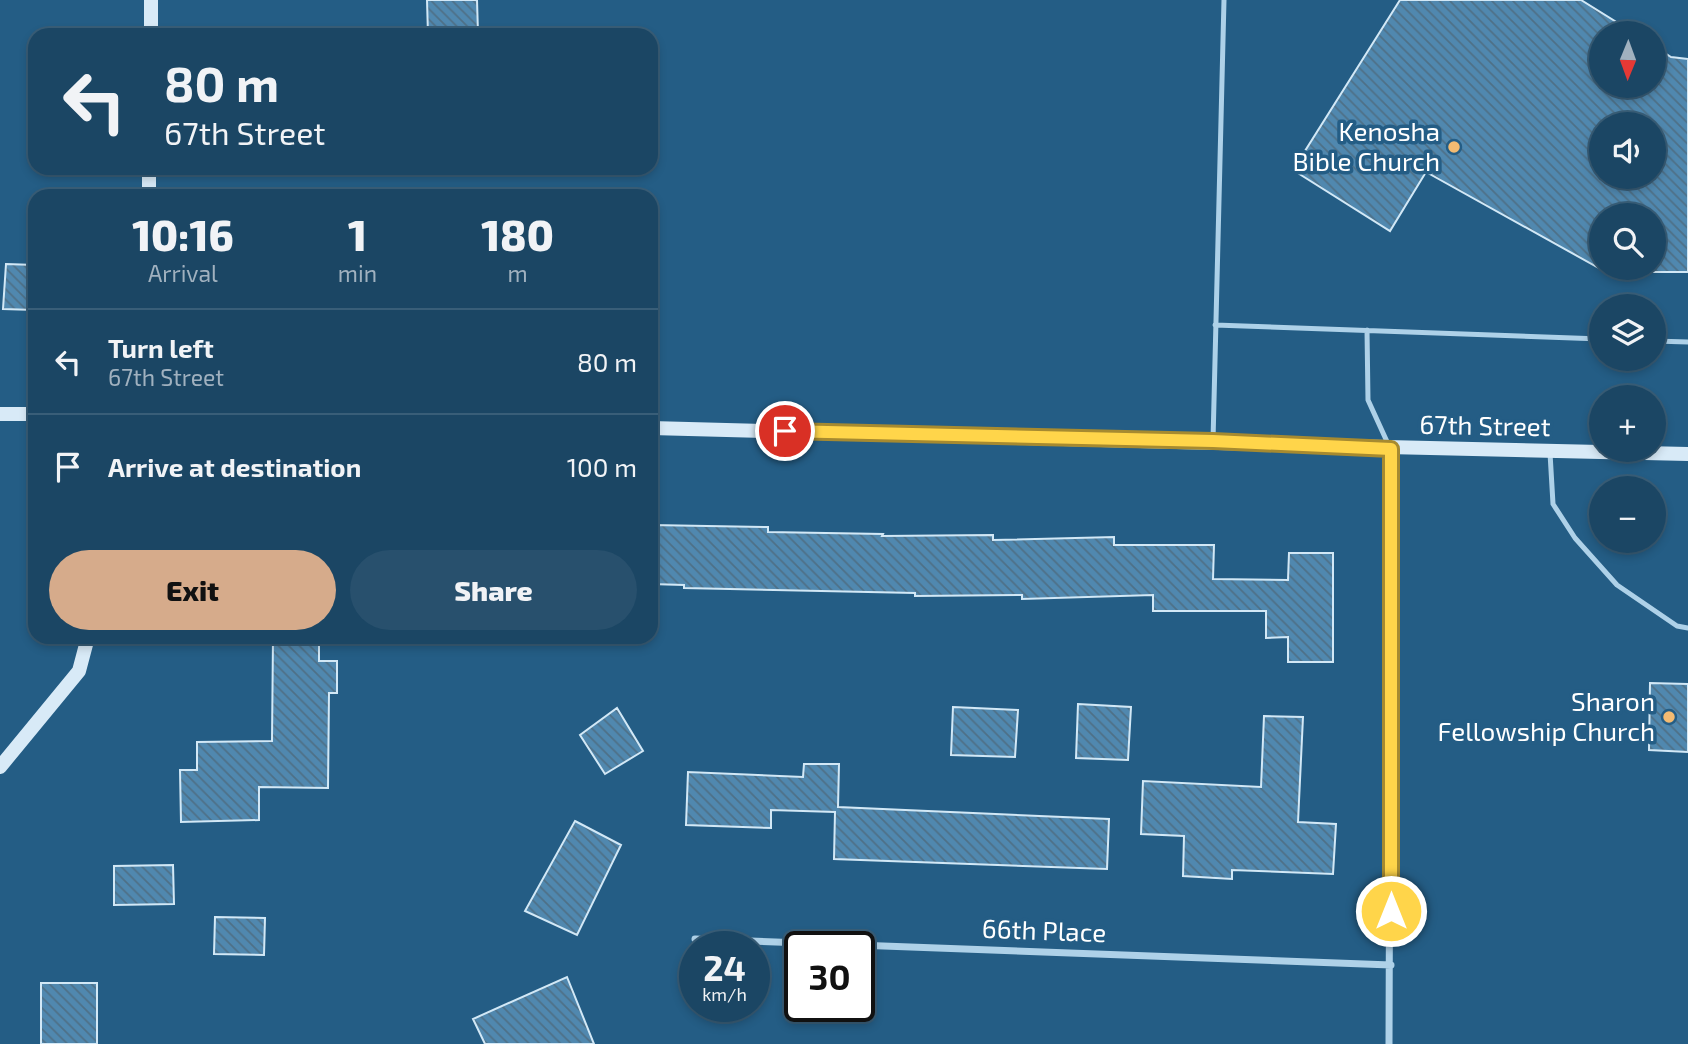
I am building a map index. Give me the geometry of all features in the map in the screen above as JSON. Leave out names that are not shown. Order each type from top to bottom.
[{"type":"street","points":[[151,0],[151,28]]},
{"type":"street","points":[[0,414],[28,414]]},
{"type":"street","name":"67th Street","points":[[658,428],[1213,441],[1391,449],[1688,454]]},
{"type":"street","points":[[1390,1044],[1391,449]]},
{"type":"street","points":[[0,767],[79,671],[86,644]]},
{"type":"street","name":"66th Place","points":[[770,942],[1391,965]]},
{"type":"lane","points":[[1213,441],[1224,0]]},
{"type":"lane","points":[[1215,325],[1589,339]]},
{"type":"lane","points":[[1367,330],[1368,400],[1391,449]]},
{"type":"lane","points":[[1666,341],[1688,342]]},
{"type":"lane","points":[[1550,452],[1553,504],[1575,538],[1617,585],[1677,626],[1688,628]]},
{"type":"building","points":[[427,0],[477,0],[478,28],[428,28]]},
{"type":"building","name":"Kenosha Bible Church","points":[[1400,0],[1581,0],[1615,21],[1589,21],[1589,98],[1666,98],[1666,54],[1688,59],[1688,272],[1666,272],[1666,203],[1589,203],[1589,263],[1426,172],[1390,231],[1293,170]]},
{"type":"building","points":[[6,264],[28,265],[28,310],[3,309]]},
{"type":"building","points":[[658,525],[768,527],[768,532],[883,534],[882,536],[993,535],[993,540],[1114,537],[1114,545],[1214,545],[1213,579],[1288,580],[1289,553],[1333,553],[1333,662],[1288,662],[1288,637],[1266,638],[1266,611],[1153,611],[1153,595],[1022,599],[1022,595],[915,596],[915,593],[684,588],[684,585],[658,584]]},
{"type":"building","points":[[273,644],[319,644],[319,661],[337,661],[337,693],[329,693],[328,788],[259,787],[259,820],[181,822],[180,770],[197,770],[197,742],[272,741]]},
{"type":"building","name":"Sharon Fellowship Church","points":[[1650,683],[1688,684],[1688,752],[1649,750]]},
{"type":"building","points":[[1078,704],[1131,707],[1128,760],[1076,758]]},
{"type":"building","points":[[953,707],[1018,710],[1015,757],[951,755]]},
{"type":"building","points":[[617,708],[643,751],[605,774],[580,735]]},
{"type":"building","points":[[1264,716],[1303,717],[1298,822],[1336,824],[1333,874],[1232,870],[1232,879],[1183,876],[1184,836],[1141,834],[1143,781],[1261,787]]},
{"type":"building","points":[[804,764],[839,764],[838,807],[1109,819],[1107,869],[834,859],[835,812],[771,810],[771,828],[686,825],[688,772],[803,777]]},
{"type":"building","points":[[575,821],[621,845],[577,935],[525,911]]},
{"type":"building","points":[[173,865],[174,904],[114,905],[114,866]]},
{"type":"building","points":[[215,917],[265,918],[264,955],[214,954]]},
{"type":"building","points":[[567,977],[594,1044],[485,1044],[473,1019]]},
{"type":"building","points":[[41,983],[97,983],[97,1044],[41,1044]]},
{"type":"place","name":"Kenosha Bible Church","points":[[1454,147]]},
{"type":"place","name":"Sharon Fellowship Church","points":[[1669,717]]},
{"type":"route","points":[[785,431],[1213,441],[1391,449],[1391,911]]}]
